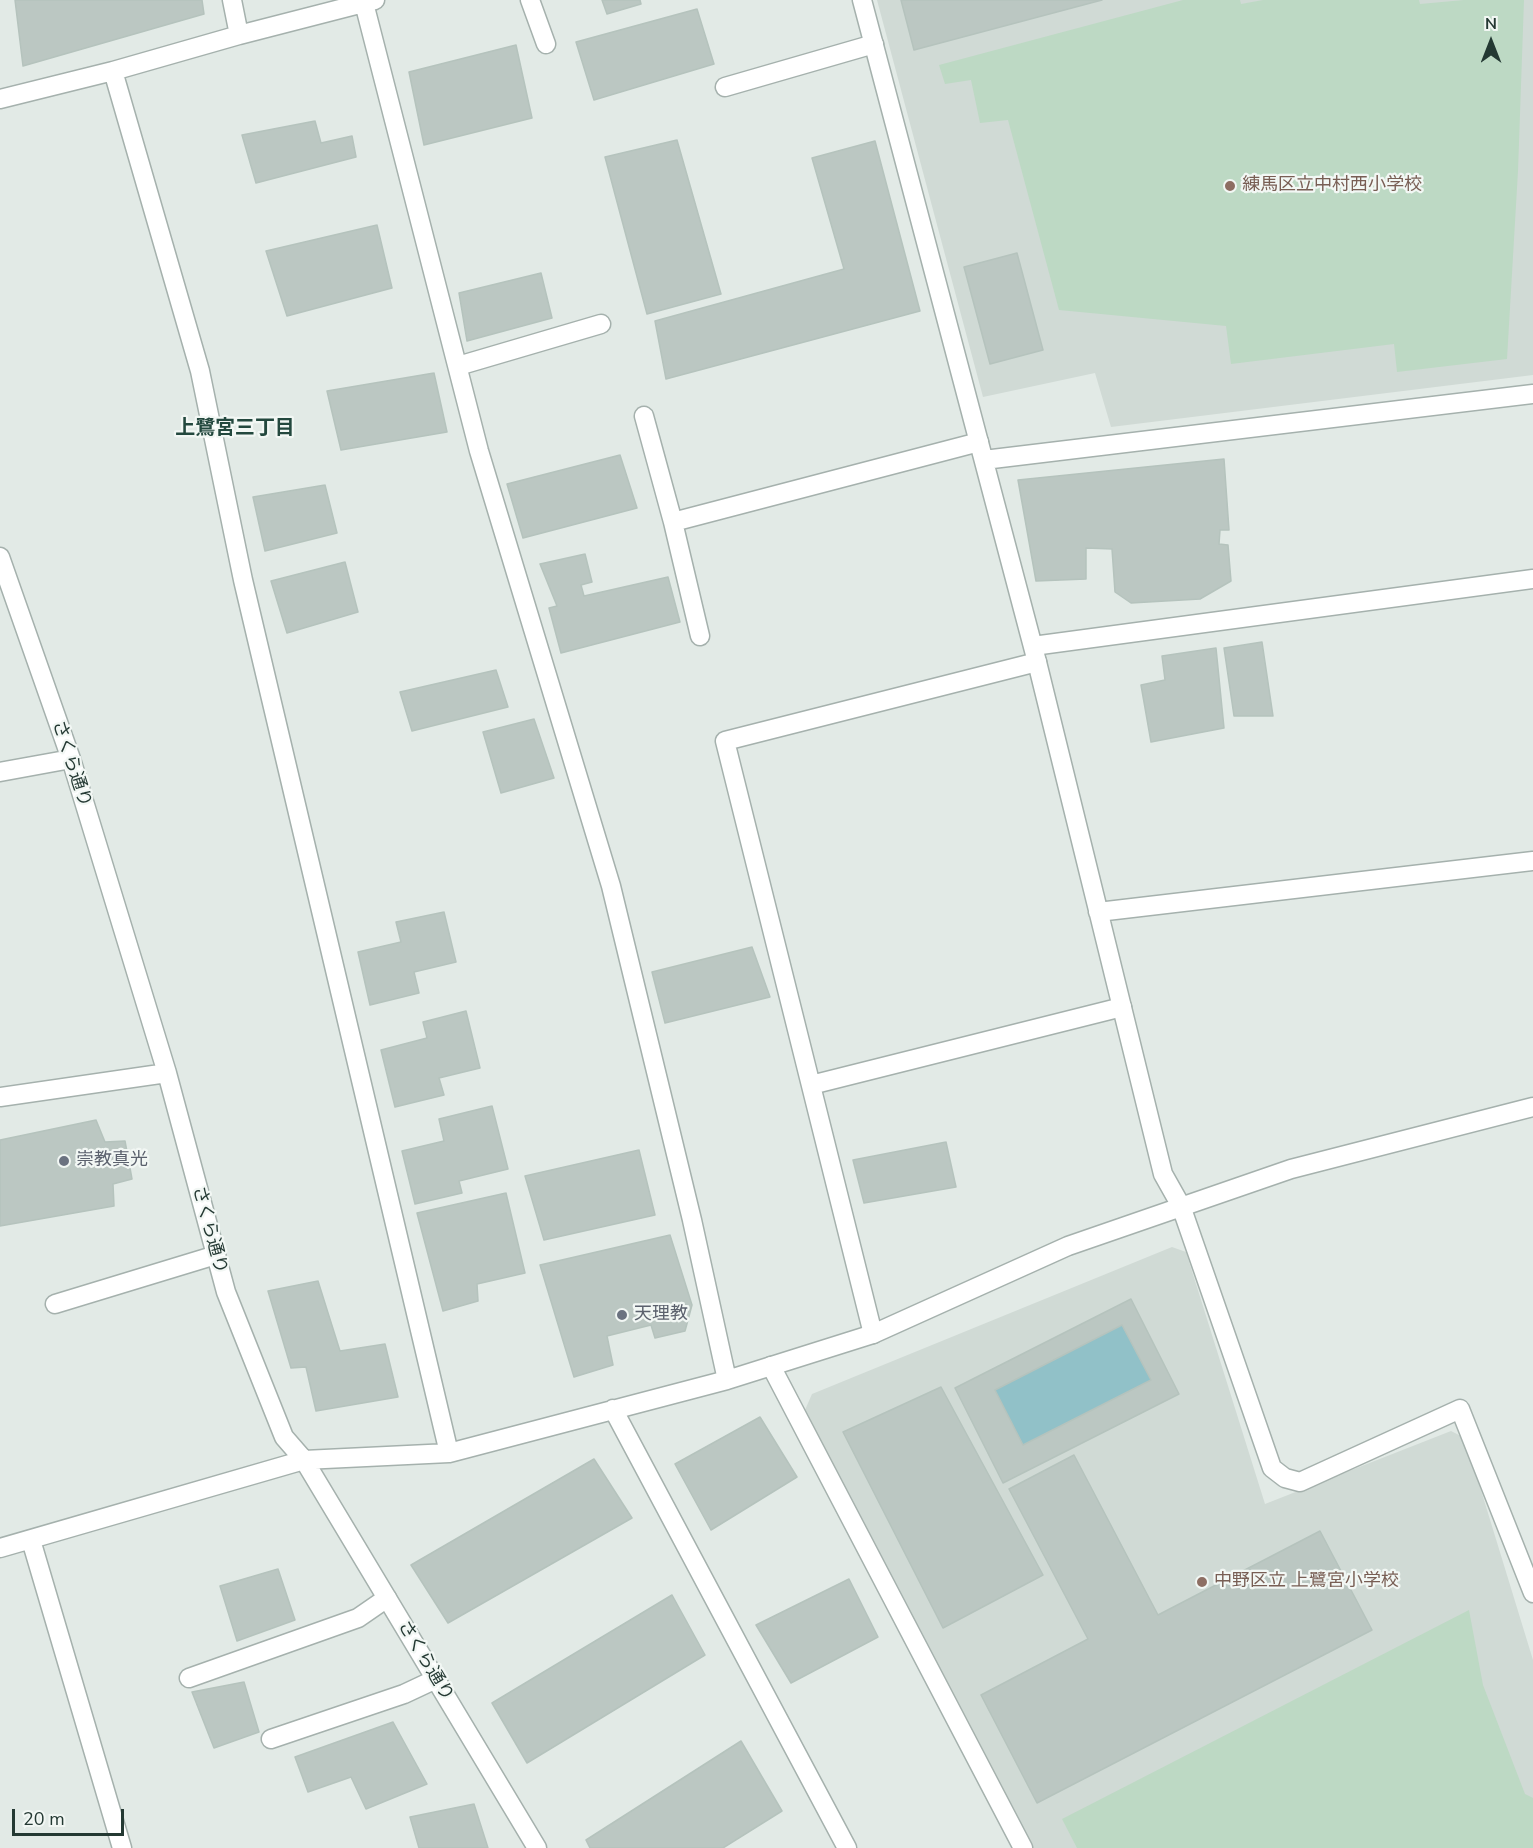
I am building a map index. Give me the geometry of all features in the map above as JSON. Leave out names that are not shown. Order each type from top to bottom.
[{"type":"street","points":[[232,0],[239,35]]},
{"type":"street","points":[[530,0],[546,44]]},
{"type":"street","points":[[862,0],[1035,654],[1163,1174],[1181,1206],[1272,1468],[1285,1478],[1300,1482],[1460,1409],[1533,1593]]},
{"type":"street","points":[[0,99],[370,2],[479,451],[611,886],[692,1220],[727,1380]]},
{"type":"street","points":[[725,87],[874,44]]},
{"type":"street","points":[[113,71],[200,371],[243,580],[449,1453]]},
{"type":"street","points":[[458,366],[601,324]]},
{"type":"street","points":[[984,460],[1533,394]]},
{"type":"street","points":[[644,416],[673,522],[700,636]]},
{"type":"street","points":[[673,522],[979,442]]},
{"type":"street","name":"さくら通り","points":[[0,557],[71,759],[168,1073],[226,1292],[284,1437],[304,1460],[537,1848]]},
{"type":"street","points":[[873,1334],[725,741],[1035,654],[1533,579]]},
{"type":"street","points":[[0,772],[71,759]]},
{"type":"street","points":[[1098,912],[1533,861]]},
{"type":"street","points":[[811,1085],[1122,1007]]},
{"type":"street","points":[[0,1097],[168,1073]]},
{"type":"street","points":[[0,1548],[304,1460],[449,1453],[613,1408],[727,1380],[873,1334],[1068,1246],[1181,1206],[1291,1169],[1533,1107]]},
{"type":"street","points":[[54,1304],[216,1255]]},
{"type":"street","points":[[771,1366],[1023,1848]]},
{"type":"street","points":[[613,1408],[847,1848]]},
{"type":"street","points":[[31,1540],[122,1848]]},
{"type":"street","points":[[189,1678],[358,1618],[387,1598]]},
{"type":"street","points":[[271,1739],[404,1694],[436,1679]]},
{"type":"shaded area","name":"練馬区立中村西小学校","points":[[877,0],[1533,0],[1533,375],[1111,427],[1095,373],[983,397]]},
{"type":"shaded area","name":"中野区立 上鷺宮小学校","points":[[1172,1247],[1186,1252],[1265,1504],[1451,1431],[1465,1438],[1533,1660],[1533,1848],[1033,1848],[805,1410],[812,1394]]},
{"type":"green space","name":"練馬区立中村西小学校","points":[[1183,0],[1240,0],[1241,4],[1263,0],[1419,0],[1420,4],[1464,0],[1524,0],[1518,171],[1507,359],[1397,372],[1394,344],[1231,364],[1226,326],[1059,310],[1008,120],[980,123],[971,80],[945,84],[939,65]]},
{"type":"green space","points":[[1469,1610],[1483,1685],[1525,1794],[1533,1798],[1533,1848],[1077,1848],[1062,1819]]},
{"type":"water","points":[[1122,1325],[1151,1380],[1023,1445],[995,1390]]},
{"type":"building","points":[[15,0],[202,0],[204,14],[23,66]]},
{"type":"building","points":[[602,0],[640,0],[641,4],[607,14]]},
{"type":"building","points":[[901,0],[1102,0],[914,50]]},
{"type":"building","points":[[697,9],[714,64],[594,100],[576,42]]},
{"type":"building","points":[[516,45],[532,118],[424,145],[409,72]]},
{"type":"building","points":[[315,121],[321,143],[352,136],[356,157],[256,183],[242,135]]},
{"type":"building","points":[[677,140],[721,294],[647,314],[605,157]]},
{"type":"building","points":[[875,141],[920,311],[666,379],[655,321],[844,269],[812,158]]},
{"type":"building","points":[[377,225],[392,288],[287,316],[266,251]]},
{"type":"building","points":[[1017,253],[1043,350],[990,364],[964,267]]},
{"type":"building","points":[[541,273],[552,318],[467,341],[459,293]]},
{"type":"building","points":[[434,373],[447,432],[341,450],[327,391]]},
{"type":"building","points":[[620,455],[637,508],[523,538],[507,484]]},
{"type":"building","points":[[1224,459],[1229,530],[1220,530],[1219,544],[1228,545],[1231,581],[1200,599],[1131,603],[1115,592],[1112,549],[1086,548],[1086,579],[1036,581],[1018,480]]},
{"type":"building","points":[[325,485],[337,533],[265,551],[253,497]]},
{"type":"building","points":[[585,554],[592,582],[581,585],[584,596],[668,577],[680,622],[561,653],[549,608],[557,606],[540,564]]},
{"type":"building","points":[[345,562],[358,612],[287,633],[271,581]]},
{"type":"building","points":[[1262,642],[1273,716],[1234,716],[1224,648]]},
{"type":"building","points":[[1216,648],[1224,728],[1151,742],[1141,685],[1165,680],[1162,656]]},
{"type":"building","points":[[496,670],[508,707],[412,731],[400,692]]},
{"type":"building","points":[[534,719],[554,778],[501,793],[483,732]]},
{"type":"building","points":[[444,912],[456,962],[414,972],[419,993],[370,1005],[358,952],[401,942],[396,922]]},
{"type":"building","points":[[752,947],[770,997],[665,1023],[652,972]]},
{"type":"building","points":[[466,1011],[480,1068],[439,1078],[444,1095],[395,1107],[381,1050],[427,1038],[423,1022]]},
{"type":"building","points":[[492,1106],[508,1169],[459,1181],[462,1193],[415,1204],[402,1151],[444,1141],[439,1119]]},
{"type":"building","name":"崇教真光","points":[[96,1120],[105,1142],[125,1141],[132,1179],[113,1184],[114,1206],[0,1226],[0,1140]]},
{"type":"building","points":[[946,1142],[956,1187],[864,1203],[853,1160]]},
{"type":"building","points":[[639,1150],[655,1215],[544,1240],[525,1176]]},
{"type":"building","points":[[506,1193],[525,1273],[477,1284],[478,1301],[443,1311],[417,1213]]},
{"type":"building","name":"天理教","points":[[670,1235],[692,1305],[685,1331],[655,1338],[651,1325],[607,1336],[613,1365],[574,1377],[540,1265]]},
{"type":"building","points":[[318,1281],[340,1351],[385,1344],[398,1397],[316,1411],[306,1367],[291,1368],[268,1291]]},
{"type":"building","points":[[1131,1299],[1179,1394],[1003,1483],[955,1388]],"holes":[[[1122,1325],[1151,1380],[1023,1445],[995,1390]]]},
{"type":"building","points":[[941,1387],[1043,1575],[943,1628],[843,1432]]},
{"type":"building","points":[[760,1417],[797,1477],[711,1530],[675,1464]]},
{"type":"building","points":[[1074,1455],[1158,1615],[1320,1531],[1372,1630],[1037,1803],[981,1695],[1088,1639],[1009,1489]]},
{"type":"building","points":[[594,1459],[632,1518],[448,1623],[411,1565]]},
{"type":"building","points":[[278,1569],[295,1620],[237,1641],[220,1586]]},
{"type":"building","points":[[849,1579],[878,1637],[791,1683],[756,1625]]},
{"type":"building","points":[[672,1595],[705,1655],[527,1763],[492,1703]]},
{"type":"building","points":[[244,1682],[259,1732],[214,1748],[192,1692]]},
{"type":"building","points":[[393,1722],[427,1784],[366,1809],[351,1777],[308,1792],[295,1757]]},
{"type":"building","points":[[741,1741],[782,1811],[723,1848],[590,1848],[586,1840]]},
{"type":"building","points":[[474,1804],[488,1848],[419,1848],[410,1817]]},
{"type":"place","name":"練馬区立中村西小学校","points":[[1230,186]]},
{"type":"place","name":"崇教真光","points":[[64,1161]]},
{"type":"place","name":"天理教","points":[[622,1315]]},
{"type":"place","name":"中野区立 上鷺宮小学校","points":[[1202,1582]]},
{"type":"district","name":"上鷺宮三丁目","points":[[235,429]]}]
